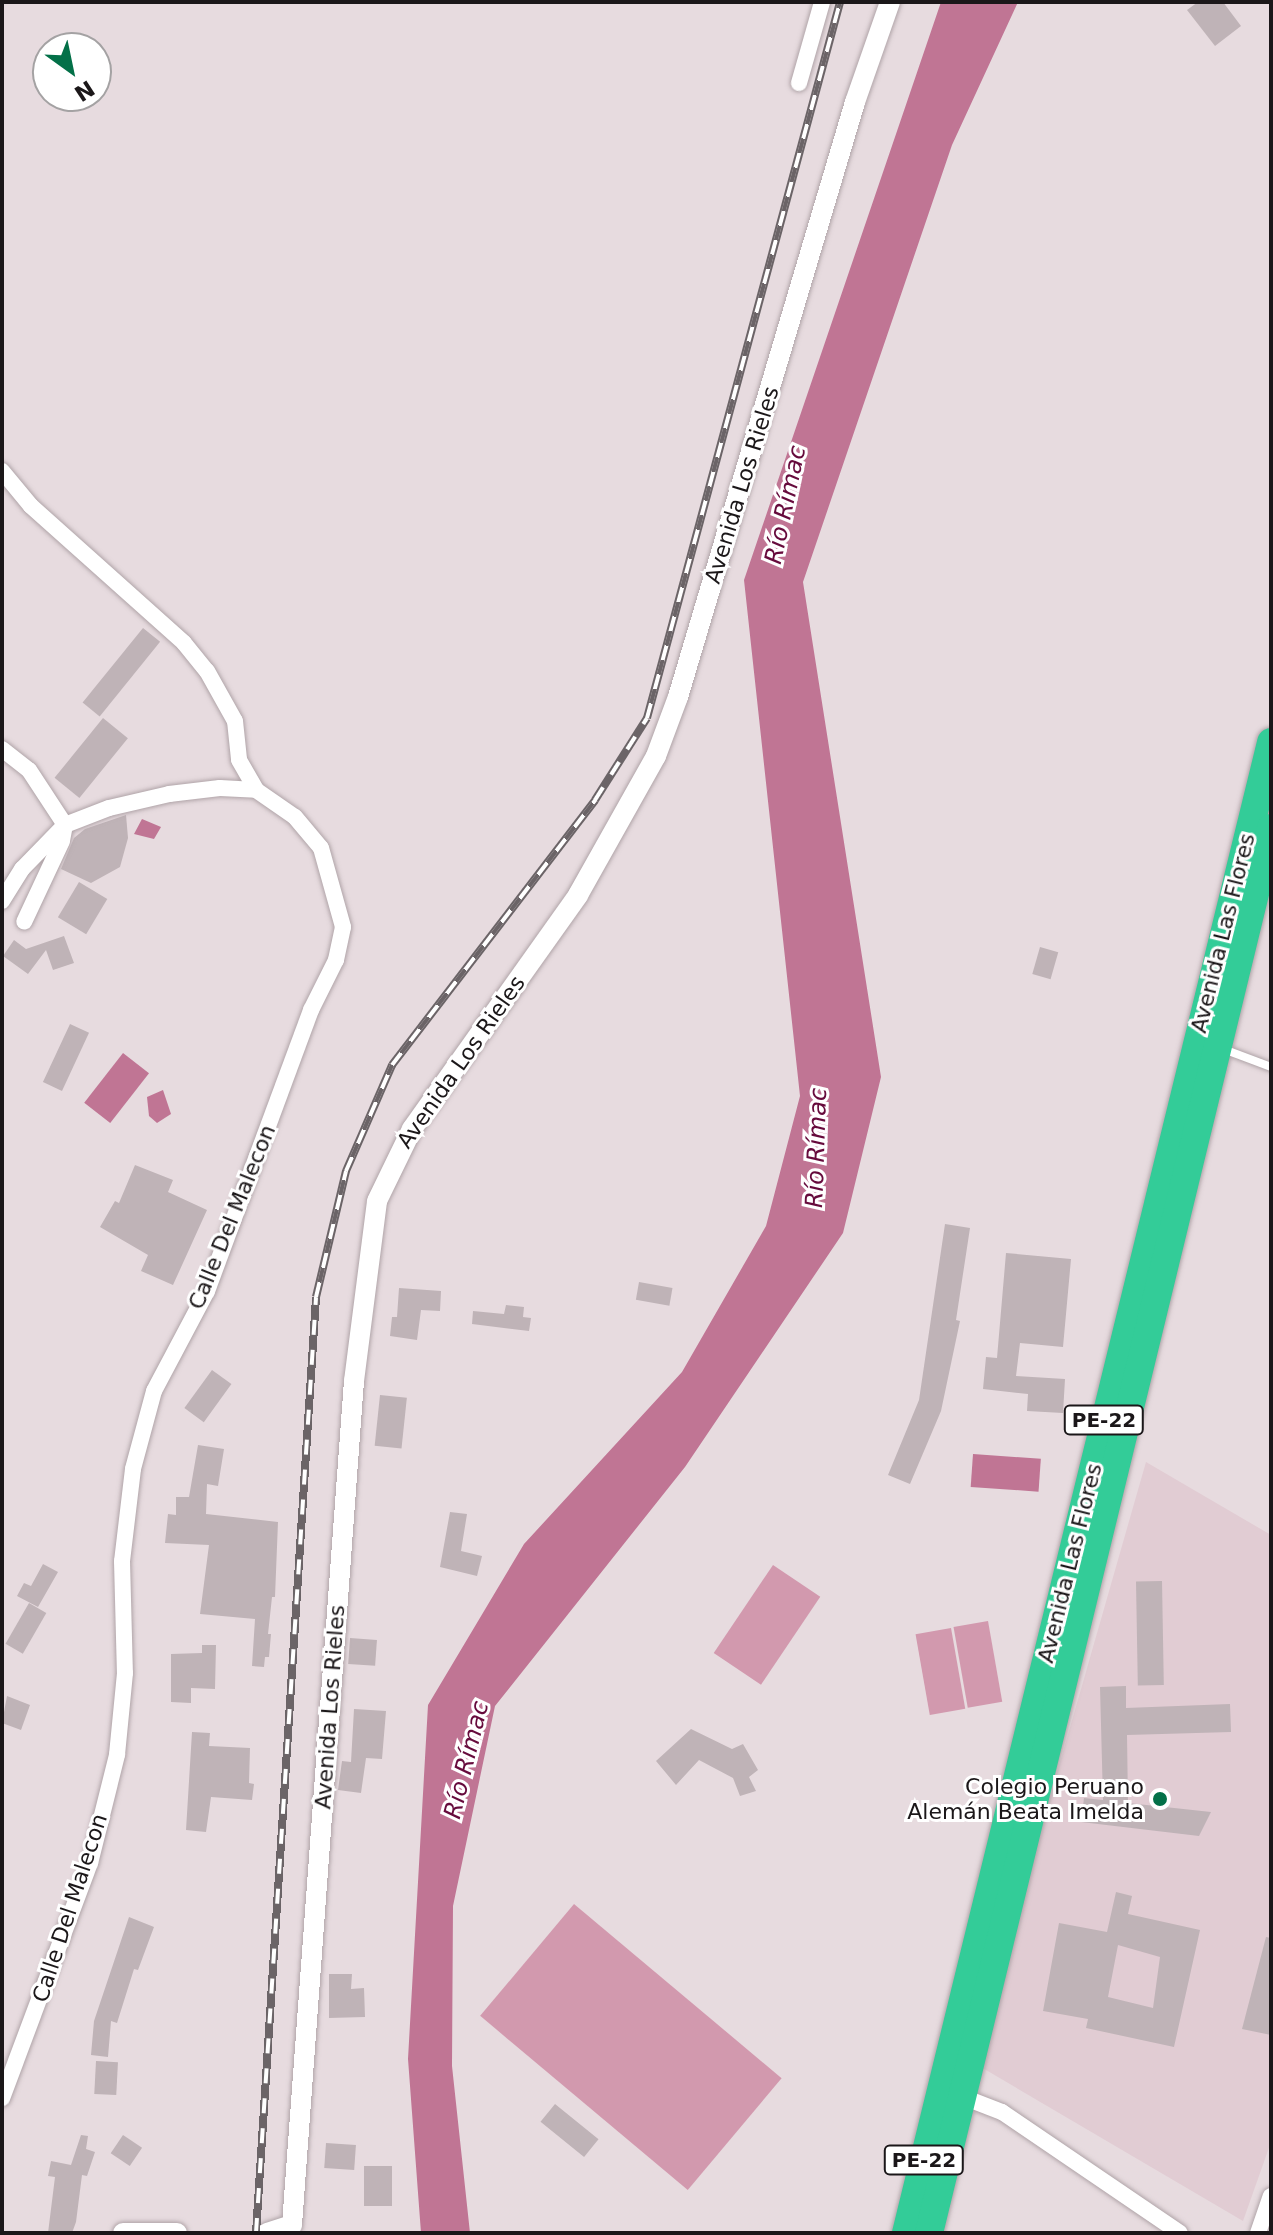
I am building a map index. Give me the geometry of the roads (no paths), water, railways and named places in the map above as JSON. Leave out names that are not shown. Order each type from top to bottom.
[{"type":"highway","name":"Avenida Las Flores","points":[[906,2233],[951,2092],[1207,1044],[1270,747]]},
{"type":"highway","name":"Avenida Las Flores","points":[[1207,1044],[1271,828]]},
{"type":"highway","name":"Avenida Las Flores","points":[[929,2233],[951,2092]]},
{"type":"street","points":[[799,83],[822,2]]},
{"type":"street","name":"Avenida Los Rieles","points":[[267,2233],[292,2225],[354,1381],[377,1201],[412,1129],[578,895],[656,756],[678,697],[855,102],[890,2]]},
{"type":"street","points":[[2,471],[31,506],[184,643],[199,661],[235,721],[239,760],[256,790]]},
{"type":"street","points":[[2,749],[29,770],[65,825],[59,849],[24,922]]},
{"type":"street","points":[[2,901],[22,869],[65,825],[109,808],[169,794],[220,788],[256,790]]},
{"type":"street","name":"Calle Del Malecon","points":[[2,2098],[90,1863],[117,1755],[125,1673],[122,1561],[133,1469],[154,1391],[207,1291],[311,1010],[336,960],[343,927],[321,848],[295,817],[256,790]]},
{"type":"street","points":[[951,2092],[1002,2112],[1180,2233]]},
{"type":"street","points":[[1258,2233],[1271,2196]]},
{"type":"street","points":[[123,2233],[177,2233]]},
{"type":"lane","points":[[1207,1044],[1271,1067]]},
{"type":"water","name":"Río Rímac","points":[[941,2],[1018,2],[952,145],[803,582],[881,1077],[843,1233],[685,1467],[495,1706],[453,1906],[452,2066],[470,2233],[421,2233],[408,2059],[428,1705],[524,1544],[682,1372],[766,1226],[800,1096],[744,580]]},
{"type":"water","points":[[142,819],[161,827],[154,839],[134,834]]},
{"type":"water","points":[[123,1053],[149,1073],[110,1123],[84,1103]]},
{"type":"water","points":[[163,1090],[171,1114],[157,1123],[149,1116],[147,1097]]},
{"type":"water","points":[[973,1454],[1041,1459],[1039,1492],[971,1487]]},
{"type":"railway","points":[[256,2233],[316,1297],[346,1171],[392,1065],[595,800],[647,718],[840,2]]},
{"type":"place","name":"Colegio Peruano Alemán Beata Imelda","points":[[1160,1799]]}]
